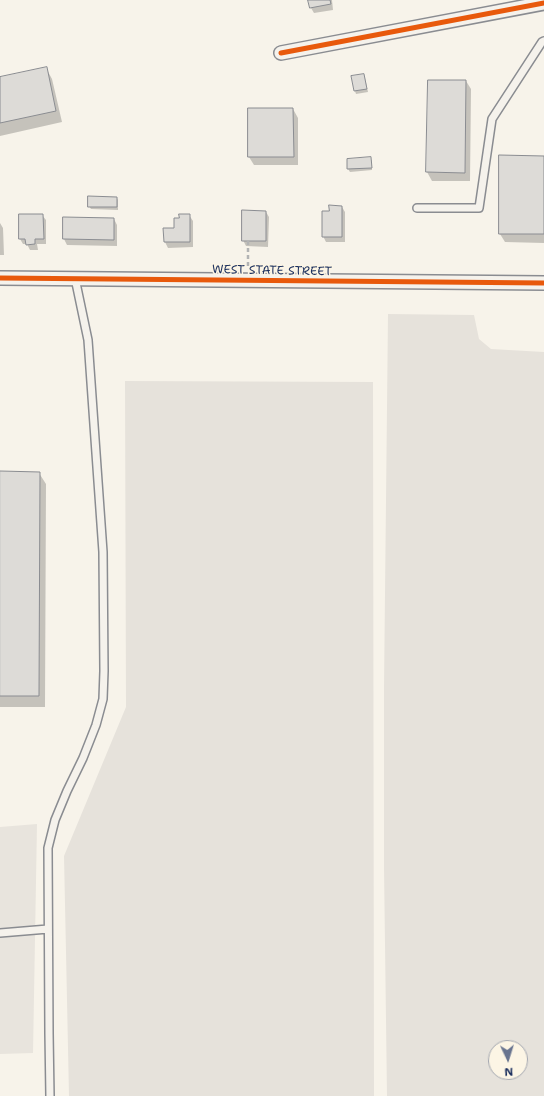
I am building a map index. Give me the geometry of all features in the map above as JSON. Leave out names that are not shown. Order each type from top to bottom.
[{"type":"street","points":[[282,53],[544,2]]},
{"type":"street","name":"WEST STATE STREET","points":[[0,278],[544,283]]},
{"type":"lane","points":[[417,208],[479,208],[492,119],[544,41]]},
{"type":"lane","points":[[50,1096],[48,848],[55,820],[96,725],[103,700],[104,671],[103,552],[88,340],[75,278]]},
{"type":"lane","points":[[0,933],[48,929]]},
{"type":"path","points":[[248,241],[248,268]]},
{"type":"shaded area","points":[[388,314],[474,315],[479,339],[491,349],[544,352],[544,1096],[387,1096],[384,868],[384,687]]},
{"type":"shaded area","points":[[125,381],[373,382],[374,1096],[69,1096],[64,856],[126,707]]},
{"type":"shaded area","points":[[37,824],[33,1053],[0,1054],[0,827]]},
{"type":"building","points":[[308,0],[330,0],[331,4],[310,8]]},
{"type":"building","points":[[47,67],[56,111],[0,123],[0,77]]},
{"type":"building","points":[[364,74],[367,89],[354,91],[351,76]]},
{"type":"building","points":[[428,80],[466,80],[465,173],[426,172]]},
{"type":"building","points":[[248,108],[293,108],[294,157],[248,157]]},
{"type":"building","points":[[499,155],[544,156],[544,234],[499,234]]},
{"type":"building","points":[[371,157],[372,168],[347,169],[347,159]]},
{"type":"building","points":[[88,196],[117,197],[117,207],[88,207]]},
{"type":"building","points":[[329,205],[342,206],[342,237],[322,237],[322,211],[329,211]]},
{"type":"building","points":[[242,210],[266,211],[266,241],[242,241]]},
{"type":"building","points":[[19,214],[43,214],[44,239],[35,239],[35,244],[26,245],[25,239],[19,239]]},
{"type":"building","points":[[179,214],[190,214],[190,242],[164,242],[163,228],[174,228],[174,218],[179,218]]},
{"type":"building","points":[[63,217],[114,218],[114,240],[63,239]]},
{"type":"building","points":[[0,471],[40,472],[39,696],[0,696]]},
{"type":"cycle path","points":[[281,53],[544,3]]},
{"type":"cycle path","points":[[0,278],[544,283]]}]
